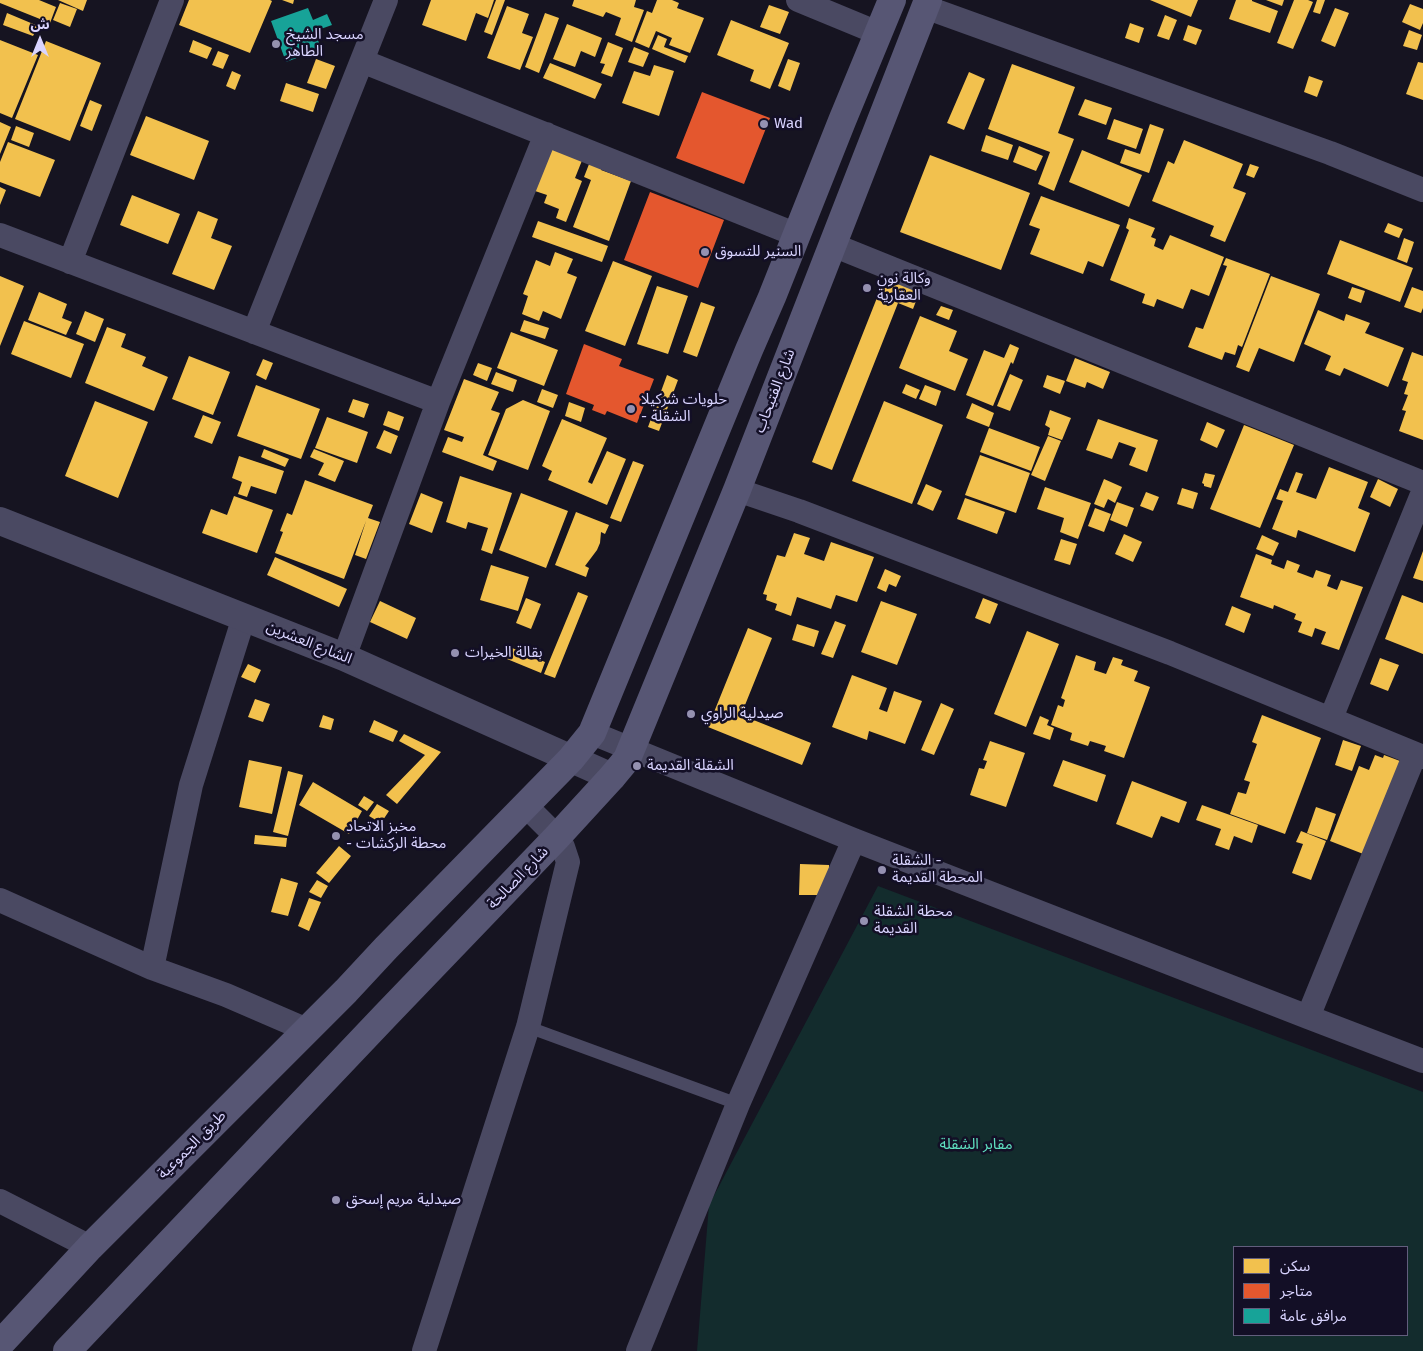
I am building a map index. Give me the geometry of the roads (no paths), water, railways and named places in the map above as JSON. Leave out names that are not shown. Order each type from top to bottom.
[{"type":"main road","points":[[526,805],[571,759],[592,734],[892,0]]},
{"type":"main road","name":"شارع الفتيحاب","points":[[612,777],[622,766],[631,750],[737,490],[926,3]]},
{"type":"main road","name":"شارع الصالحة","points":[[67,1351],[612,777]]},
{"type":"main road","name":"طريق الجموعية","points":[[0,1344],[90,1247],[346,991],[526,805]]},
{"type":"street","points":[[70,262],[172,0]]},
{"type":"street","points":[[254,332],[386,0]]},
{"type":"street","points":[[798,0],[878,33]]},
{"type":"street","points":[[926,3],[1330,153],[1423,190]]},
{"type":"street","points":[[362,61],[797,235]]},
{"type":"street","points":[[344,656],[438,402],[546,134]]},
{"type":"street","points":[[0,235],[438,402]]},
{"type":"street","points":[[833,245],[1423,483]]},
{"type":"street","points":[[737,490],[808,515],[1170,653],[1419,755],[1308,1017]]},
{"type":"street","points":[[1331,718],[1423,492]]},
{"type":"street","name":"الشارع العشرين","points":[[0,521],[344,656],[612,777]]},
{"type":"street","points":[[152,968],[191,785],[244,617]]},
{"type":"street","points":[[592,734],[854,840],[1423,1060]]},
{"type":"street","points":[[424,1351],[528,1028],[568,862],[557,837],[526,805]]},
{"type":"street","points":[[638,1351],[738,1104],[854,840]]},
{"type":"street","points":[[0,900],[152,968],[226,995],[307,1030]]},
{"type":"street","points":[[0,1201],[90,1247]]},
{"type":"lane","points":[[528,1028],[738,1104]]},
{"type":"place","name":"مسجد الشيخ الطاهر","points":[[276,44]]},
{"type":"place","name":"Wad","points":[[764,124]]},
{"type":"place","name":"السنير للتسوق","points":[[705,252]]},
{"type":"place","name":"وكالة نون العقارية","points":[[867,288]]},
{"type":"place","name":"حلويات شركيلا - الشقلة","points":[[631,409]]},
{"type":"place","name":"بقالة الخيرات","points":[[455,653]]},
{"type":"place","name":"صيدلية الراوي","points":[[691,714]]},
{"type":"place","name":"الشقلة القديمة","points":[[637,766]]},
{"type":"place","name":"مخبز الاتحاد - محطة الركشات","points":[[336,836]]},
{"type":"place","name":"الشقلة - المحطة القديمة","points":[[882,870]]},
{"type":"place","name":"محطة الشقلة القديمة","points":[[864,921]]},
{"type":"place","name":"صيدلية مريم إسحق","points":[[336,1200]]},
{"type":"park label","name":"مقابر الشقلة","points":[[976,1145]]}]
